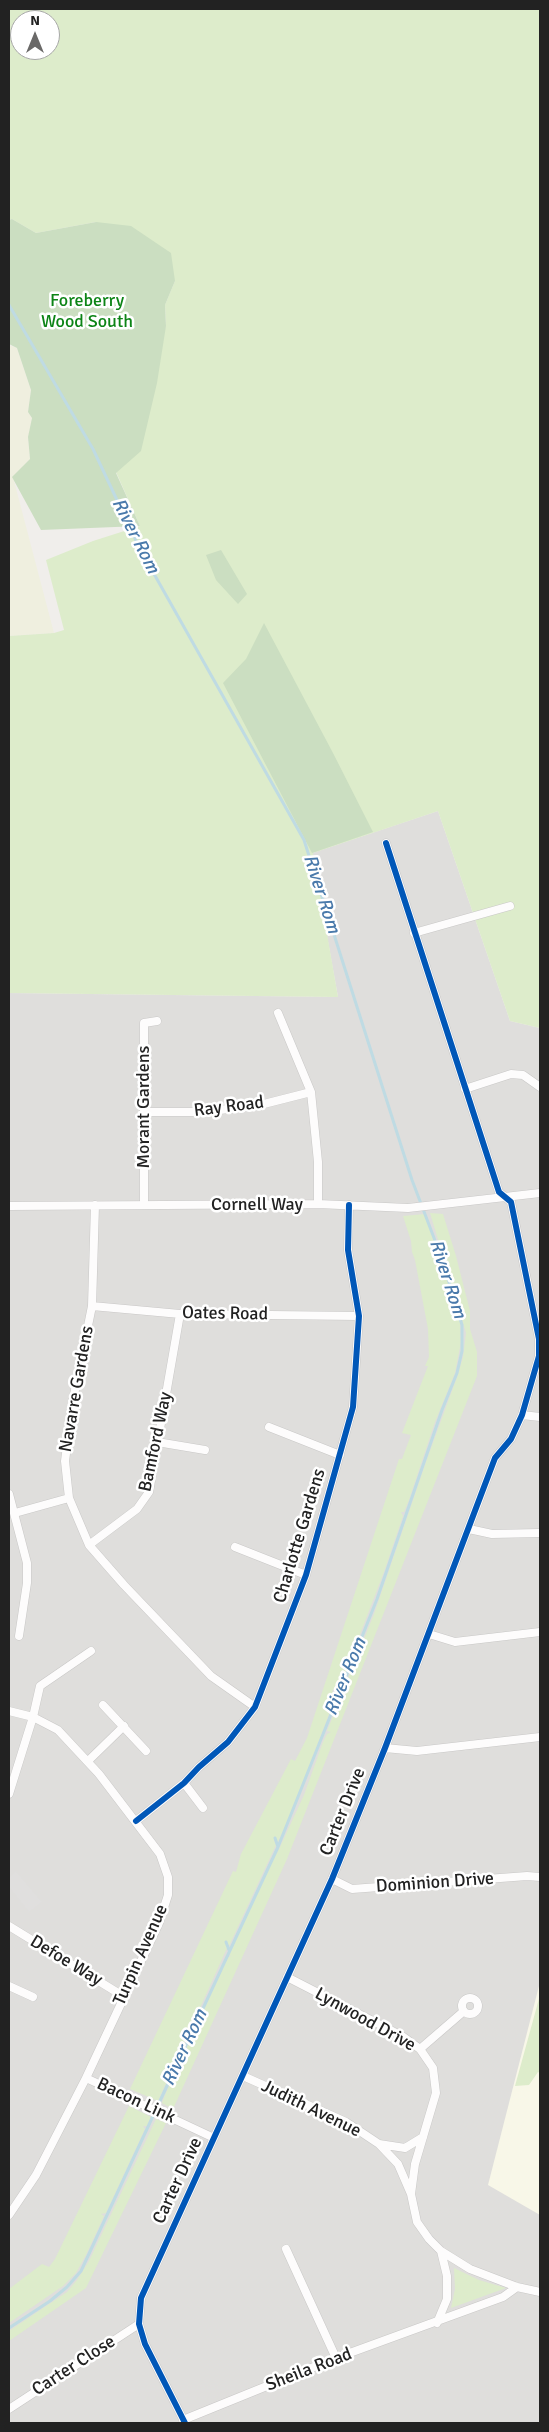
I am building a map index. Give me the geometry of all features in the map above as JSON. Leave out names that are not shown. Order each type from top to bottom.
[{"type":"street","name":"Carter Drive","points":[[184,2422],[145,2344],[139,2324],[141,2298],[332,1879],[385,1748],[495,1458],[511,1439],[522,1415],[539,1356],[537,1312],[511,1202],[499,1192],[464,1089],[386,843]]},
{"type":"street","points":[[414,933],[510,906]]},
{"type":"street","points":[[278,1013],[311,1092],[318,1162],[318,1204]]},
{"type":"street","name":"Morant Gardens","points":[[144,1205],[144,1023],[157,1021]]},
{"type":"street","points":[[464,1089],[512,1074],[523,1075],[540,1087]]},
{"type":"street","name":"Ray Road","points":[[145,1112],[201,1112],[256,1106],[311,1092]]},
{"type":"street","name":"Cornell Way","points":[[9,1206],[318,1204],[413,1207],[540,1193]]},
{"type":"street","name":"Navarre Gardens","points":[[95,1205],[92,1306],[73,1400],[65,1461],[69,1498],[90,1545],[212,1676],[255,1707]]},
{"type":"street","name":"Charlotte Gardens","points":[[136,1821],[184,1784],[198,1767],[228,1742],[255,1707],[306,1575],[353,1407],[359,1316],[348,1250],[349,1205]]},
{"type":"street","name":"Oates Road","points":[[92,1306],[180,1314],[359,1316]]},
{"type":"street","name":"Bamford Way","points":[[90,1545],[137,1509],[149,1492],[180,1314]]},
{"type":"street","points":[[522,1415],[540,1417]]},
{"type":"street","points":[[269,1428],[340,1455]]},
{"type":"street","points":[[157,1442],[205,1450]]},
{"type":"street","points":[[9,1494],[27,1563],[27,1583],[19,1636]]},
{"type":"street","points":[[15,1513],[69,1498]]},
{"type":"street","points":[[468,1529],[492,1534],[540,1532]]},
{"type":"street","points":[[235,1547],[306,1575]]},
{"type":"street","points":[[429,1634],[455,1642],[540,1632]]},
{"type":"street","points":[[9,1794],[33,1717],[40,1686],[91,1651]]},
{"type":"street","points":[[103,1705],[146,1751]]},
{"type":"street","name":"Turpin Avenue","points":[[9,1711],[33,1717],[58,1730],[88,1761],[136,1821],[164,1864],[168,1877],[168,1895],[159,1923],[86,2078],[36,2175],[9,2215]]},
{"type":"street","points":[[88,1761],[124,1726]]},
{"type":"street","points":[[385,1748],[417,1751],[540,1737]]},
{"type":"street","points":[[184,1784],[203,1808]]},
{"type":"street","name":"Dominion Drive","points":[[332,1879],[352,1889],[527,1876],[540,1877]]},
{"type":"street","name":"Defoe Way","points":[[9,1926],[123,1996]]},
{"type":"street","name":"Lynwood Drive","points":[[287,1977],[402,2036],[420,2049],[433,2068],[436,2093],[415,2164],[411,2194],[417,2222],[429,2239],[441,2251],[470,2270],[540,2292]]},
{"type":"street","points":[[9,1986],[33,1997]]},
{"type":"street","points":[[420,2049],[464,2012]]},
{"type":"street","name":"Judith Avenue","points":[[243,2076],[346,2122],[378,2144],[398,2164],[411,2194]]},
{"type":"street","name":"Bacon Link","points":[[86,2078],[214,2138]]},
{"type":"street","name":"Judith Avenue","points":[[378,2144],[405,2148],[423,2137]]},
{"type":"street","points":[[286,2249],[336,2358]]},
{"type":"street","points":[[437,2323],[447,2299],[447,2276],[441,2251]]},
{"type":"street","name":"Sheila Road","points":[[184,2422],[336,2358],[437,2323],[503,2297],[517,2286]]},
{"type":"street","name":"Carter Close","points":[[9,2409],[139,2324]]},
{"type":"shaded area","points":[[438,811],[510,1021],[540,1028],[540,2423],[9,2423],[9,993],[338,997],[312,853]]},
{"type":"shaded area","points":[[16,1871],[42,1902],[29,1912],[9,1887],[9,1877]]},
{"type":"shaded area","points":[[540,1982],[540,2215],[488,2185]]},
{"type":"green space","points":[[9,9],[540,9],[540,1028],[510,1021],[438,811],[313,853],[338,997],[9,993],[9,636],[54,633],[64,630],[46,560],[93,541],[140,526],[116,472],[166,326],[165,305],[175,281],[96,222],[36,233],[12,219],[9,220]]},
{"type":"green space","name":"Foreberry Wood South","points":[[12,219],[36,233],[96,222],[131,226],[171,253],[175,281],[165,305],[166,326],[157,383],[141,451],[116,473],[140,526],[41,530],[12,477],[30,459],[28,437],[32,418],[28,412],[31,390],[17,348],[9,344],[9,220]]},
{"type":"green space","points":[[9,345],[17,348],[31,390],[28,412],[32,418],[28,438],[30,459],[13,477],[54,633],[9,636]]},
{"type":"green space","points":[[221,550],[247,594],[238,604],[216,580],[206,555]]},
{"type":"green space","points":[[264,623],[373,832],[312,853],[223,683],[246,659]]},
{"type":"green space","points":[[430,1213],[443,1214],[456,1256],[470,1311],[470,1329],[477,1352],[477,1376],[287,1859],[173,2109],[162,2103],[165,2095],[304,1795],[323,1742],[327,1734],[331,1732],[327,1731],[374,1614],[463,1357],[466,1333]]},
{"type":"green space","points":[[425,1214],[437,1247],[431,1244],[430,1246],[438,1251],[460,1321],[461,1342],[455,1373],[435,1422],[409,1500],[404,1512],[401,1512],[403,1516],[384,1572],[337,1694],[334,1689],[332,1691],[336,1696],[292,1811],[277,1844],[274,1840],[276,1845],[229,1946],[226,1942],[227,1948],[158,2101],[130,2089],[233,1871],[236,1872],[241,1854],[291,1759],[295,1761],[307,1738],[399,1459],[402,1459],[411,1435],[402,1433],[428,1366],[425,1366],[429,1357],[428,1329],[411,1241],[403,1216]]},
{"type":"green space","points":[[540,1995],[540,2073],[538,2072],[529,2085],[515,2086]]},
{"type":"green space","points":[[129,2106],[151,2117],[147,2126],[143,2126],[145,2129],[106,2213],[101,2214],[104,2216],[86,2255],[76,2273],[63,2286],[9,2323],[9,2289],[42,2264],[49,2267],[55,2259]]},
{"type":"green space","points":[[156,2119],[166,2123],[86,2288],[9,2341],[9,2331],[67,2292],[77,2280],[89,2261]]},
{"type":"green space","points":[[454,2268],[479,2280],[506,2288],[451,2308],[455,2289]]},
{"type":"waterway","name":"River Rom","points":[[9,305],[93,449],[140,549],[304,840],[412,1180],[442,1259],[462,1325],[462,1351],[457,1373],[442,1410],[377,1599],[278,1847],[81,2271],[67,2287],[50,2301],[9,2328]]},
{"type":"waterway","name":"River Rom","points":[[275,1838],[278,1847]]},
{"type":"waterway","points":[[226,1942],[229,1950]]},
{"type":"cycle path","points":[[185,2423],[145,2344],[139,2324],[141,2298],[332,1879],[385,1748],[495,1458],[511,1439],[522,1415],[539,1356],[539,1339],[511,1202],[499,1192],[386,843]]},
{"type":"cycle path","points":[[136,1821],[184,1783],[228,1742],[255,1707],[306,1575],[353,1407],[359,1316],[348,1250],[349,1205]]}]
